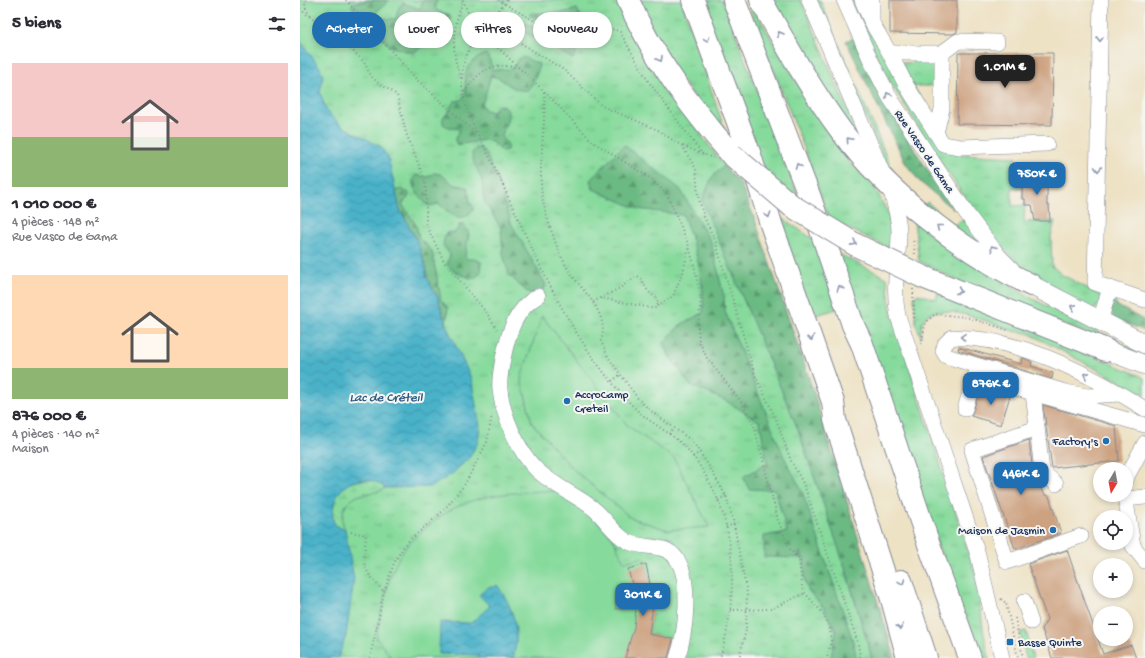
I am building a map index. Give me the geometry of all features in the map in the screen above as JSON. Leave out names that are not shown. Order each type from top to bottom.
[{"type":"highway","points":[[628,0],[665,69],[697,114],[732,155],[792,206],[856,245],[923,277],[1106,350]]},
{"type":"highway","points":[[693,0],[750,155],[771,224],[833,402],[836,420],[892,599],[908,658]]},
{"type":"highway","points":[[734,0],[810,198],[853,325],[859,353],[958,658]]},
{"type":"highway","points":[[761,0],[798,68],[843,133],[884,179],[956,240],[998,269],[1031,285]]},
{"type":"highway","points":[[853,325],[862,344],[970,658]]},
{"type":"highway","points":[[833,402],[843,418],[907,596],[926,658]]},
{"type":"main road","points":[[1031,285],[1145,344]]},
{"type":"main road","points":[[1106,350],[1145,365]]},
{"type":"street","points":[[809,0],[892,195],[899,223],[895,288],[898,316],[978,555],[1002,658]]},
{"type":"street","name":"Rue Vasco de Gama","points":[[844,0],[872,63],[890,98],[967,214],[1005,263],[1031,285]]},
{"type":"street","points":[[862,0],[872,23],[890,53],[906,85],[943,144],[960,147],[1047,144]]},
{"type":"street","points":[[872,0],[872,23]]},
{"type":"street","points":[[1101,0],[1095,283],[1145,300]]},
{"type":"street","points":[[890,53],[942,53],[958,41],[997,42]]},
{"type":"street","points":[[936,133],[942,109],[942,53]]},
{"type":"street","points":[[1100,321],[1110,288]]},
{"type":"street","points":[[538,296],[526,302],[520,310],[507,343],[500,374],[500,390],[509,424],[522,453],[537,470],[555,485],[590,505],[603,516],[625,540],[635,545],[670,551],[677,558],[683,574],[686,600],[685,623],[677,658]]},
{"type":"street","points":[[1120,394],[1087,396],[1065,392],[946,356],[943,351],[945,344],[952,337],[979,338],[1050,358],[1071,367],[1120,394],[1145,409]]},
{"type":"street","points":[[1106,350],[1145,374]]},
{"type":"street","points":[[965,409],[976,376],[1145,425]]},
{"type":"street","points":[[1033,393],[1042,471],[1056,484]]},
{"type":"street","points":[[1037,428],[972,450],[1007,562],[1081,536]]},
{"type":"street","points":[[1133,465],[1145,443]]},
{"type":"street","points":[[1133,497],[1145,497]]},
{"type":"street","points":[[1126,502],[1133,546],[1145,561]]},
{"type":"street","points":[[1024,601],[1031,622]]},
{"type":"path","points":[[306,0],[305,6],[310,18]]},
{"type":"path","points":[[346,0],[417,80],[478,135]]},
{"type":"path","points":[[463,0],[468,12]]},
{"type":"path","points":[[463,0],[457,16],[453,44],[454,58],[462,79],[463,92],[470,119],[490,157],[563,310],[584,344],[633,407],[650,422],[682,443],[693,457],[718,500],[726,526],[731,560],[730,610],[726,639],[720,658]]},
{"type":"path","points":[[498,0],[580,47],[593,36],[614,29],[620,32],[648,81],[703,155]]},
{"type":"path","points":[[497,12],[507,0]]},
{"type":"path","points":[[300,9],[355,53],[364,62],[371,76],[377,82],[397,95],[406,133],[424,178],[426,191],[426,225],[445,263],[486,312],[507,343]]},
{"type":"path","points":[[525,45],[564,70],[602,106],[658,130],[682,146],[703,155],[716,158]]},
{"type":"path","points":[[462,79],[470,48]]},
{"type":"path","points":[[498,48],[544,91],[593,142],[652,179],[668,196],[689,246],[701,299],[698,327],[699,341],[707,358],[742,403],[754,425],[778,520],[789,548],[799,560],[802,586],[805,592],[821,611],[830,628],[831,641],[827,658]]},
{"type":"path","points":[[463,92],[478,75],[491,67],[504,65],[519,69]]},
{"type":"path","points":[[544,91],[545,112],[541,184],[543,201],[564,264],[573,278],[593,302],[600,315],[604,333],[601,341],[608,357],[620,375],[651,411],[692,441],[726,496],[734,524],[747,593],[748,610],[746,630],[739,658]]},
{"type":"path","points":[[682,146],[696,169],[698,196],[704,217],[715,240],[755,375],[776,419],[791,461],[804,485],[858,643],[860,658]]},
{"type":"path","points":[[601,298],[625,304],[655,308],[673,296],[683,272],[689,246]]},
{"type":"path","points":[[593,302],[620,288],[632,278],[640,277],[648,292],[657,298],[658,304],[655,308]]},
{"type":"path","points":[[612,381],[620,375]]},
{"type":"path","points":[[370,658],[384,592],[394,563],[405,544],[443,511],[466,484],[476,467],[487,442],[494,404],[500,390]]},
{"type":"path","points":[[669,435],[674,428]]},
{"type":"path","points":[[693,457],[700,452]]},
{"type":"path","points":[[718,500],[726,496]]},
{"type":"path","points":[[726,526],[734,524]]},
{"type":"path","points":[[351,532],[366,535],[364,565],[366,573],[384,592]]},
{"type":"path","points":[[730,610],[771,609],[805,592]]},
{"type":"path","points":[[998,597],[1006,602],[1018,658]]},
{"type":"green space","points":[[300,0],[617,0],[654,70],[724,166],[872,658],[300,658]]},
{"type":"green space","points":[[367,0],[387,0],[387,3],[377,12],[354,12],[352,5],[357,2],[365,2]]},
{"type":"green space","points":[[423,0],[437,0],[435,6],[437,11],[441,12],[397,12],[403,3],[420,9]]},
{"type":"green space","points":[[636,0],[681,0],[728,140],[678,75]]},
{"type":"green space","points":[[700,0],[722,0],[800,202],[756,164]]},
{"type":"green space","points":[[746,0],[749,0],[809,104],[850,163],[875,188],[890,217],[891,249],[829,219],[803,145]]},
{"type":"green space","points":[[769,0],[801,0],[861,142],[820,88]]},
{"type":"green space","points":[[816,0],[820,0],[897,181],[893,181]]},
{"type":"green space","points":[[851,0],[857,0],[958,154],[1016,157],[1016,168],[1022,168],[1022,188],[1012,188],[1012,206],[1025,205],[1024,222],[1055,221],[1051,236],[1052,266],[1061,274],[1103,297],[1097,308],[1093,310],[1085,307],[1024,268],[996,243],[932,149],[885,74]]},
{"type":"green space","points":[[577,9],[578,12],[566,12]]},
{"type":"green space","points":[[386,18],[394,19],[394,47],[386,42]]},
{"type":"green space","points":[[525,23],[533,27],[533,37],[525,32]]},
{"type":"green space","points":[[856,37],[878,88],[914,149],[954,210],[920,182],[906,164],[846,41]]},
{"type":"green space","points":[[397,48],[420,48],[413,53]]},
{"type":"green space","points":[[553,48],[578,49],[573,59]]},
{"type":"green space","points":[[486,54],[489,57],[492,70],[511,69],[519,59],[523,57],[539,64],[538,71],[529,90],[517,89],[501,79],[491,76],[482,105],[485,110],[492,112],[499,105],[505,106],[507,110],[508,117],[502,138],[508,144],[507,150],[502,151],[492,142],[485,140],[457,145],[455,140],[460,129],[450,128],[443,124],[443,117],[448,113],[454,101],[461,100],[466,94],[465,80],[467,69],[470,64]]},
{"type":"green space","points":[[913,57],[928,59],[934,65],[934,84],[931,86],[914,86],[900,62],[913,63]]},
{"type":"green space","points":[[624,145],[680,189],[711,242],[724,297],[725,312],[784,457],[802,491],[854,644],[856,658],[831,658],[836,631],[823,607],[808,590],[805,582],[804,558],[764,557],[764,536],[787,532],[775,490],[749,489],[743,477],[767,464],[760,422],[726,401],[690,385],[669,356],[664,342],[680,325],[703,313],[701,276],[683,215],[638,209],[593,189],[590,180]]},
{"type":"green space","points":[[480,147],[486,154],[499,183],[511,223],[545,283],[545,288],[538,293],[532,294],[526,291],[509,275],[503,254],[501,228],[484,201],[482,180],[473,160],[472,153],[475,149]]},
{"type":"green space","points":[[724,166],[741,184],[755,220],[812,387],[895,658],[872,658],[847,573],[797,427],[702,201],[712,177]]},
{"type":"green space","points":[[434,173],[442,175],[453,184],[468,188],[470,202],[474,209],[469,214],[465,217],[456,216],[451,214],[439,204],[429,206],[419,196],[414,187],[413,179],[416,175],[428,177]]},
{"type":"green space","points":[[401,189],[409,193],[408,198],[402,204],[416,225],[419,238],[432,251],[441,300],[448,308],[446,325],[438,298],[426,276],[426,267],[416,239],[400,210],[395,191]]},
{"type":"green space","points":[[927,202],[954,225],[964,218],[985,251],[922,208]]},
{"type":"green space","points":[[775,213],[814,240],[837,309],[809,317]]},
{"type":"green space","points":[[914,221],[940,242],[968,261],[1025,295],[1145,355],[993,298],[919,261]]},
{"type":"green space","points":[[460,224],[464,224],[469,234],[465,256],[467,259],[474,259],[481,262],[482,268],[480,272],[472,279],[453,271],[447,264],[450,255],[443,245],[445,234],[449,232],[455,233]]},
{"type":"green space","points":[[837,253],[887,278],[890,306],[977,579],[983,629],[989,658],[982,658],[964,621]]},
{"type":"green space","points":[[938,291],[1139,375],[1145,379],[1145,395],[1028,333],[1012,331],[965,315],[940,311],[930,313],[923,321],[921,337],[916,325],[914,297],[918,294],[936,299]]},
{"type":"green space","points":[[1113,298],[1118,306],[1145,321],[1145,331],[1113,318],[1110,307]]},
{"type":"green space","name":"AccroCamp Creteil","points":[[542,316],[628,426],[674,458],[709,527],[668,530],[631,518],[574,470],[532,423],[521,378]]},
{"type":"green space","points":[[369,479],[380,483],[385,488],[380,491],[358,496],[348,503],[342,517],[345,529],[337,527],[332,518],[332,507],[338,491],[347,484]]},
{"type":"green space","points":[[557,491],[587,510],[613,538],[624,562],[644,557],[652,594],[657,594],[658,604],[653,604],[649,634],[676,640],[672,658],[392,658],[376,638],[385,595],[392,573],[401,554],[410,542],[441,516],[468,502],[496,495]]},
{"type":"green space","points":[[1026,631],[1033,658],[1026,658],[1020,632]]},
{"type":"water","name":"Lac de Créteil","points":[[300,41],[319,66],[323,75],[320,92],[327,112],[342,126],[380,146],[388,157],[400,210],[416,239],[426,267],[426,276],[438,298],[446,325],[471,378],[480,426],[478,442],[469,458],[452,474],[431,487],[385,488],[376,482],[359,480],[351,482],[338,494],[335,502],[333,518],[338,527],[345,529],[354,579],[346,636],[338,658],[300,658]]},
{"type":"water","points":[[497,585],[503,593],[511,610],[516,629],[513,658],[478,658],[479,655],[439,654],[440,622],[471,623],[490,606],[479,595],[490,586],[493,588]]},
{"type":"building","points":[[890,0],[957,0],[957,32],[953,34],[890,33]]},
{"type":"building","points":[[958,53],[1053,53],[1052,125],[957,124]]},
{"type":"building","points":[[1029,172],[1045,172],[1045,182],[1047,182],[1047,205],[1049,205],[1050,221],[1035,221],[1032,205],[1025,205],[1025,199],[1022,199],[1022,188],[1027,188]]},
{"type":"building","points":[[959,347],[1021,364],[1022,358],[1026,359],[1032,362],[1031,366],[1053,373],[1052,379],[958,350]]},
{"type":"building","points":[[981,388],[1010,396],[1001,425],[971,416]]},
{"type":"building","points":[[1043,405],[1116,426],[1119,461],[1093,462],[1093,464],[1052,468]]},
{"type":"building","points":[[1029,440],[1033,473],[1040,481],[1039,486],[1045,495],[1049,496],[1061,533],[1015,549],[983,456]]},
{"type":"building","points":[[1067,550],[1093,625],[1093,646],[1100,646],[1103,654],[1131,646],[1136,658],[1052,658],[1042,629],[1047,619],[1028,564]]},
{"type":"building","points":[[646,564],[652,594],[657,594],[658,604],[653,604],[649,634],[673,639],[668,658],[625,658],[634,627],[636,609],[616,609],[615,592],[634,591],[628,569]]},
{"type":"place","name":"AccroCamp Creteil","points":[[567,401]]},
{"type":"place","name":"Factory's","points":[[1106,441]]},
{"type":"place","name":"Maison de Jasmin","points":[[1053,530]]},
{"type":"place","name":"Basse Quinte","points":[[1010,642]]}]
